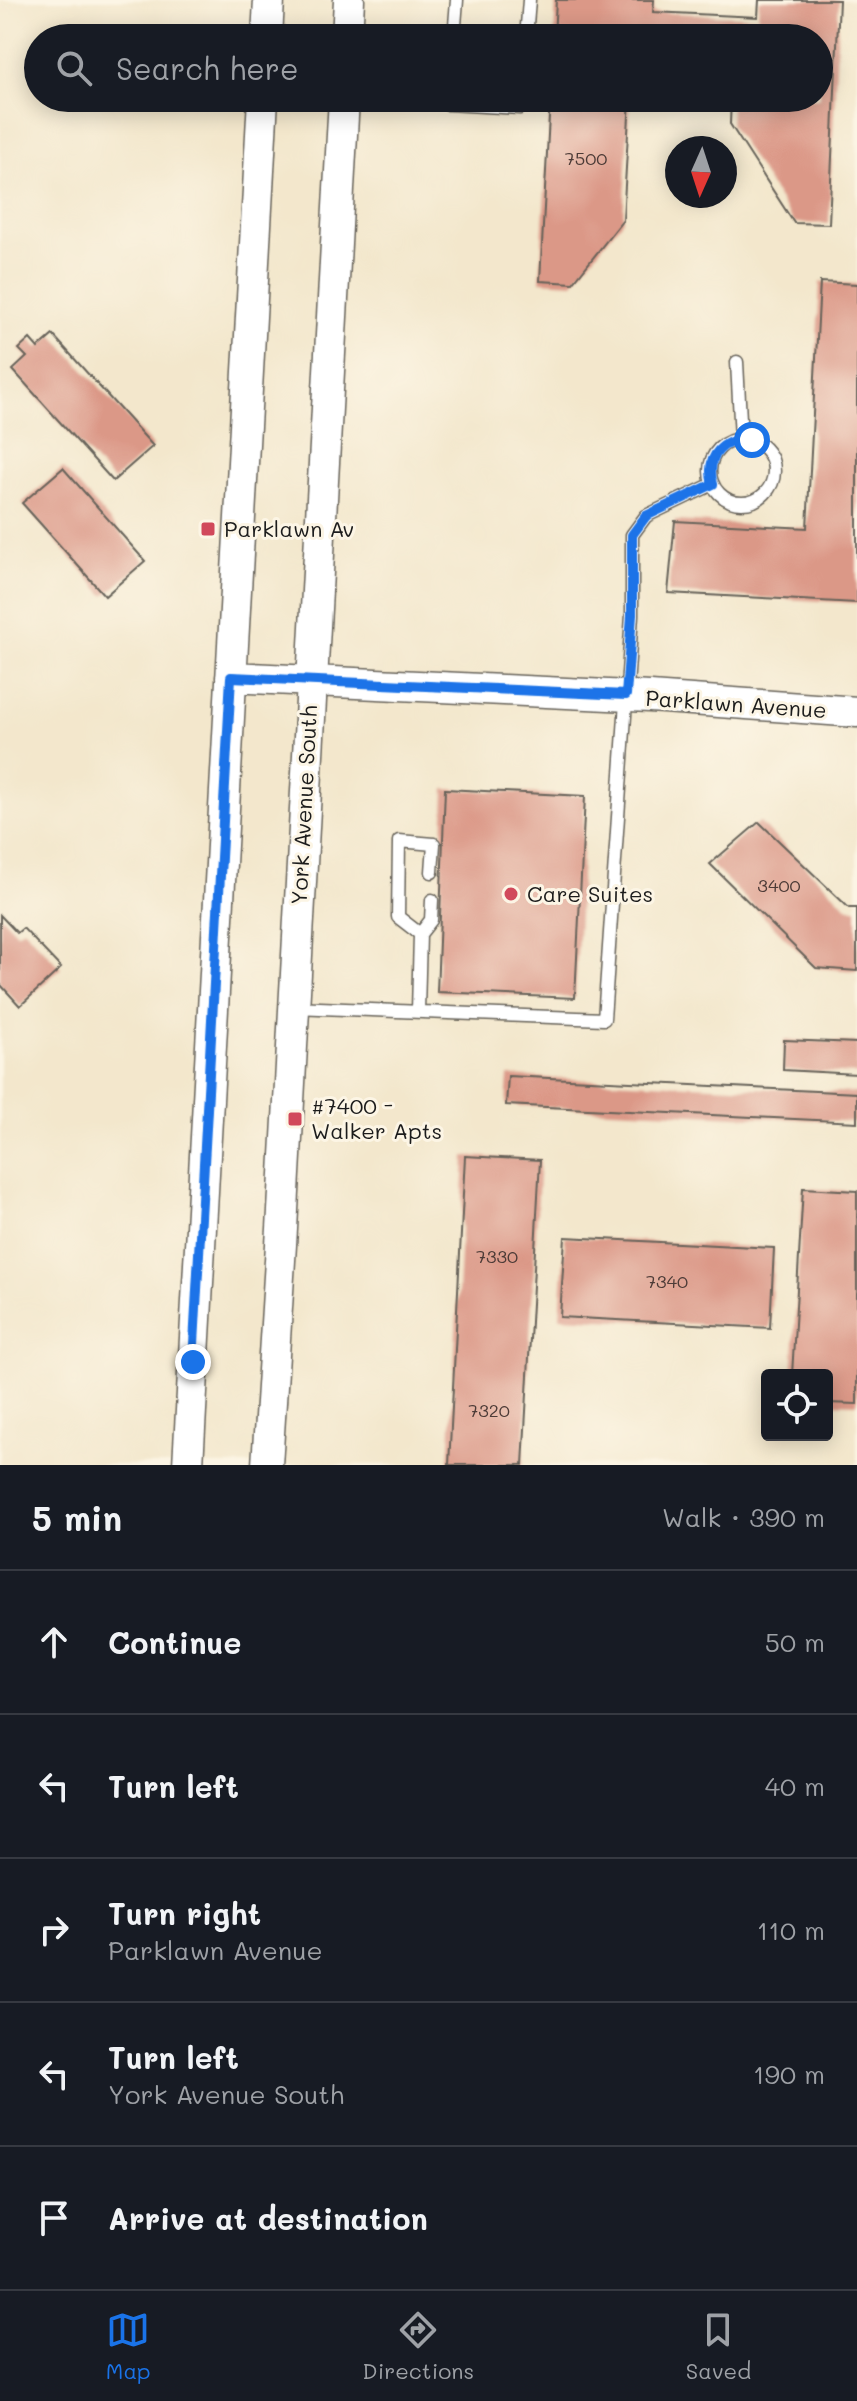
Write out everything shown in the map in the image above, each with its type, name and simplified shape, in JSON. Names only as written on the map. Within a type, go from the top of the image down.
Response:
[{"type":"street","points":[[268,24],[269,0]]},
{"type":"street","points":[[348,24],[349,0]]},
{"type":"street","points":[[188,1465],[262,112]]},
{"type":"street","name":"York Avenue South","points":[[267,1465],[343,112]]},
{"type":"street","name":"Parklawn Avenue","points":[[231,677],[626,695],[857,712]]},
{"type":"lane","points":[[455,24],[457,0]]},
{"type":"lane","points":[[527,24],[529,0]]},
{"type":"lane","points":[[737,362],[741,439]]},
{"type":"lane","points":[[741,439],[752,440],[768,453],[773,462],[774,473],[766,492],[748,502],[727,500],[713,484],[710,474],[715,454],[731,441],[741,439]]},
{"type":"lane","points":[[294,1007],[604,1019],[632,615],[632,535],[646,516],[713,484]]},
{"type":"lane","points":[[420,934],[398,917],[399,841],[434,844],[432,872]]},
{"type":"lane","points":[[418,1011],[420,934],[431,920],[432,900]]},
{"type":"building","points":[[556,0],[654,0],[653,12],[758,17],[759,0],[839,0],[829,224],[794,223],[730,124],[730,112],[833,112],[833,24],[555,24]]},
{"type":"building","points":[[549,112],[629,112],[623,220],[573,283],[540,281]]},
{"type":"building","points":[[820,282],[857,284],[857,603],[668,593],[675,521],[807,528]]},
{"type":"building","points":[[53,335],[153,446],[113,481],[13,370],[27,357],[19,349],[30,339],[38,348]]},
{"type":"building","points":[[63,468],[145,561],[105,596],[22,503]]},
{"type":"building","name":"Care Suites","points":[[445,789],[585,796],[575,998],[437,992]]},
{"type":"building","points":[[759,822],[849,908],[857,908],[857,971],[816,968],[710,864]]},
{"type":"building","points":[[0,915],[17,933],[23,928],[61,968],[20,1006],[0,984]]},
{"type":"building","points":[[784,1040],[857,1043],[857,1074],[783,1070]]},
{"type":"building","points":[[508,1076],[857,1093],[857,1122],[506,1105]]},
{"type":"building","points":[[465,1156],[540,1160],[523,1465],[449,1465]]},
{"type":"building","points":[[803,1188],[857,1191],[857,1404],[833,1403],[833,1369],[792,1369]]},
{"type":"building","points":[[565,1237],[774,1248],[770,1328],[560,1317]]},
{"type":"place","name":"Parklawn Av","points":[[208,529]]},
{"type":"place","name":"Care Suites","points":[[511,894]]},
{"type":"place","name":"#7400 - Walker Apts","points":[[295,1119]]},
{"type":"route","points":[[193,1362],[231,677],[626,695],[632,615],[632,535],[646,516],[713,484],[711,464],[722,446],[741,439],[752,440]]}]
